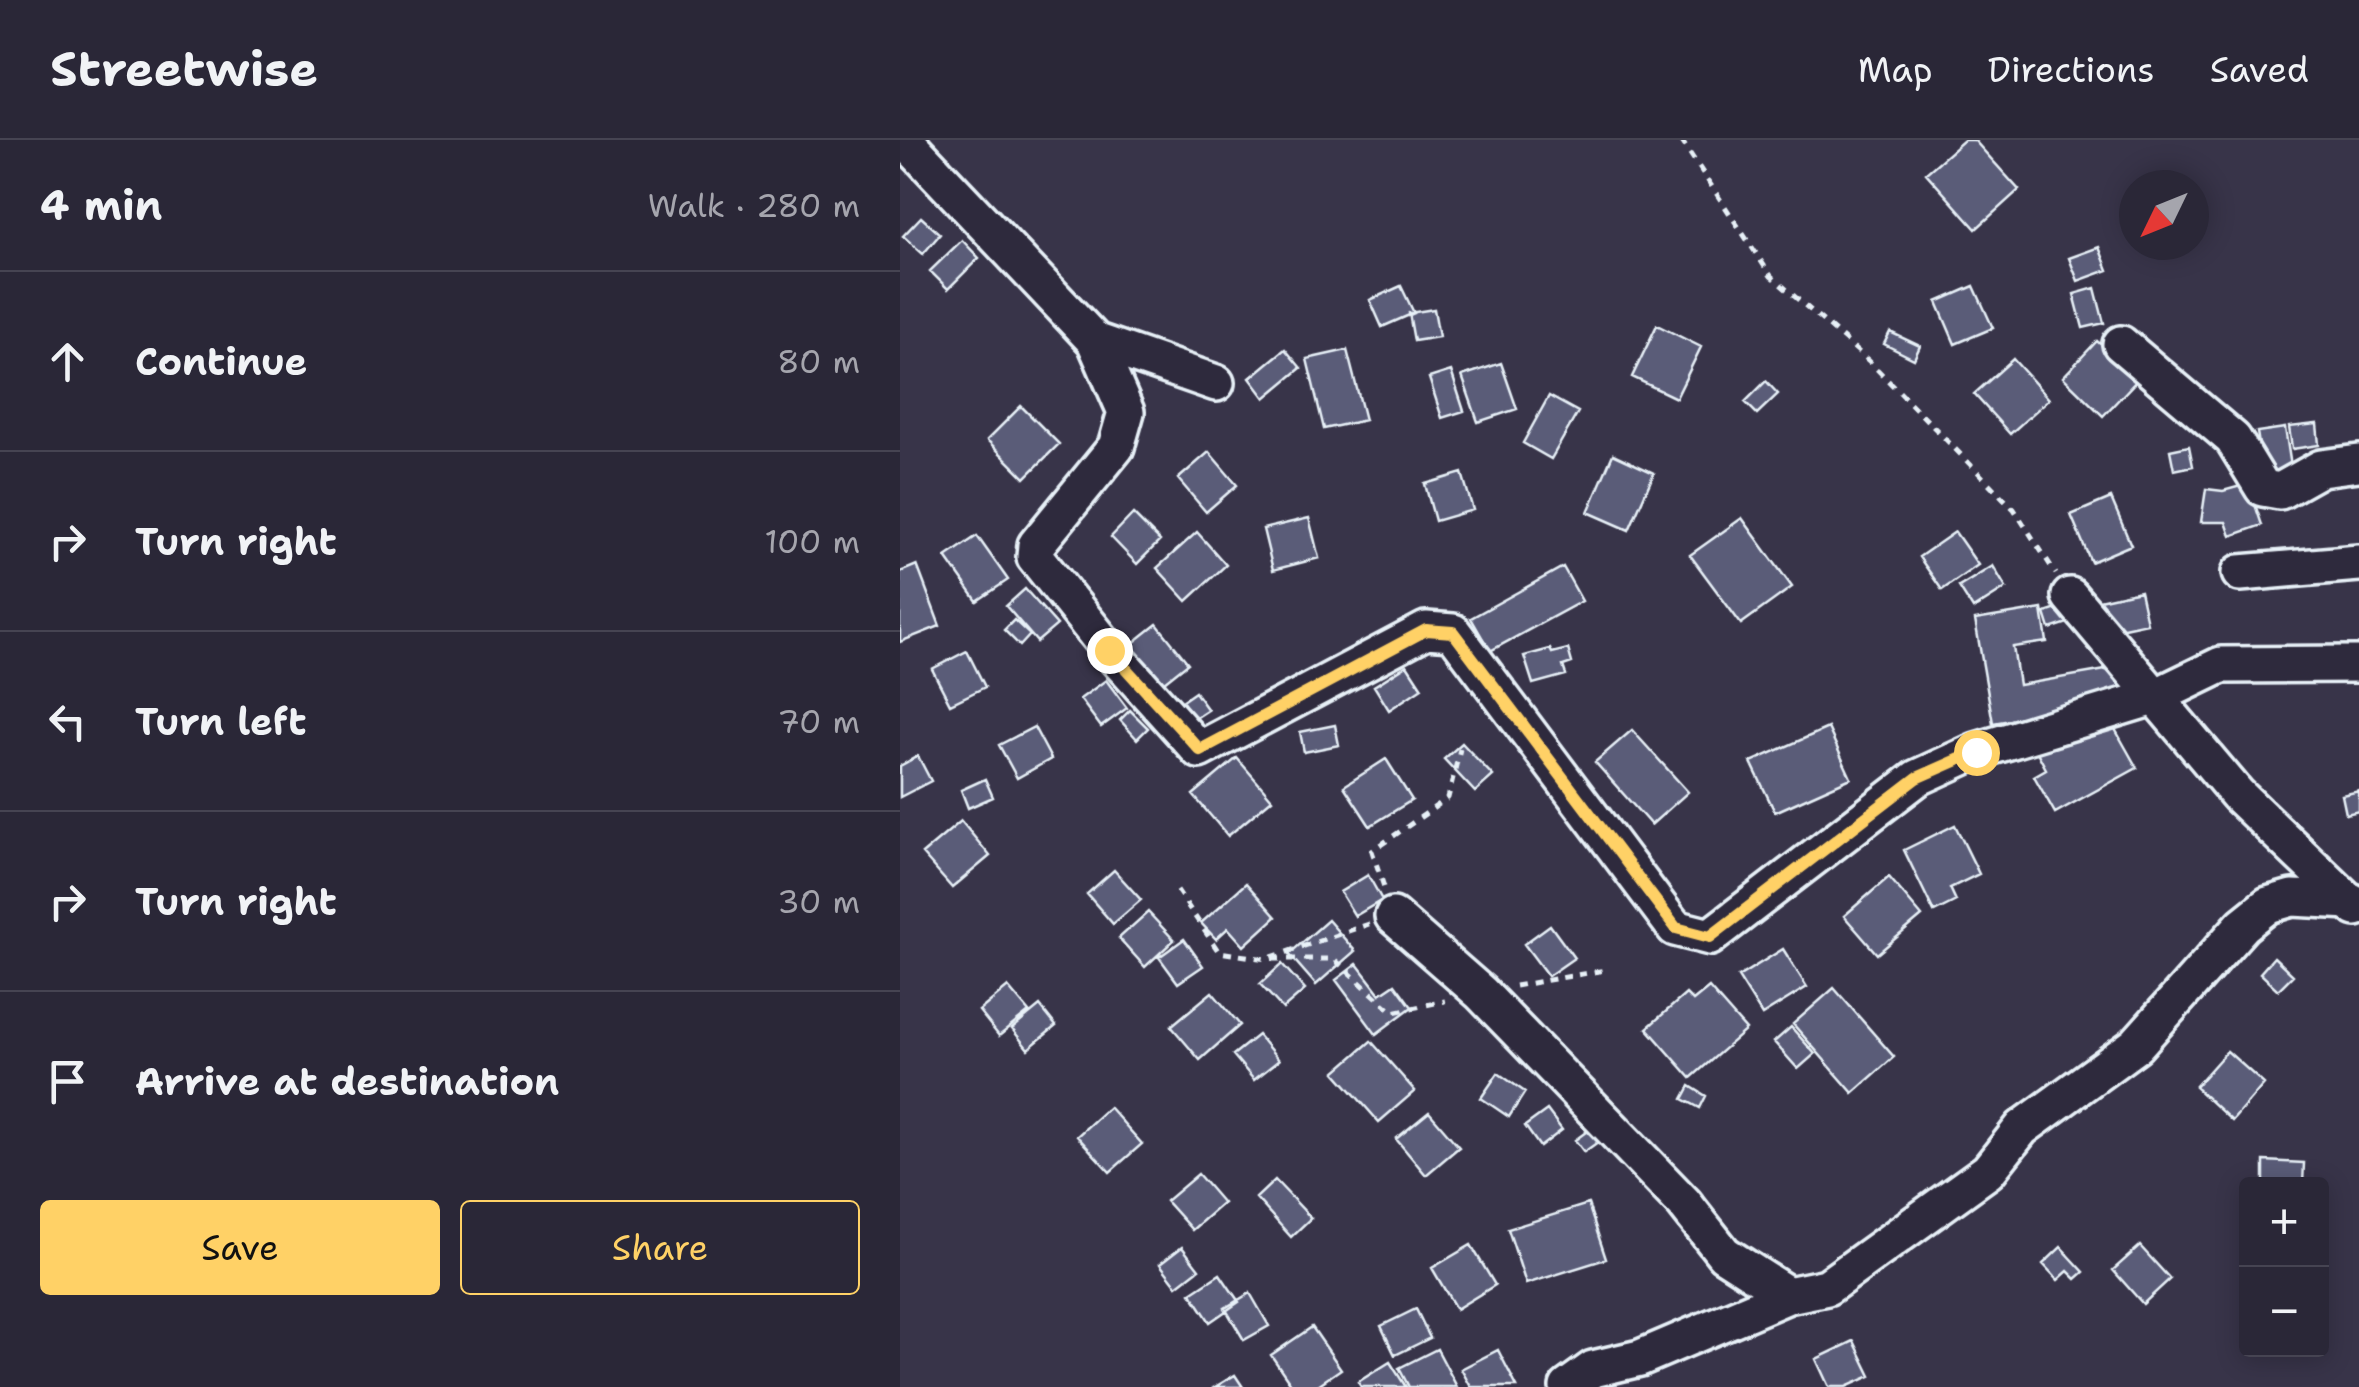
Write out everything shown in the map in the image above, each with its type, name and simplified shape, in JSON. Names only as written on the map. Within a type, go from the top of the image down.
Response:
[{"type":"street","points":[[905,140],[1095,341],[1126,412],[1116,447],[1036,544],[1034,556],[1109,650],[1200,750],[1426,630],[1453,632],[1676,928],[1710,937],[1917,778],[1976,752],[2156,696],[2221,665],[2359,664]]},
{"type":"street","points":[[1095,341],[1216,383]]},
{"type":"street","points":[[2121,344],[2234,439],[2263,488],[2280,491],[2321,468],[2359,464]]},
{"type":"street","points":[[2240,573],[2359,563]]},
{"type":"street","points":[[2070,596],[2238,795],[2355,907]]},
{"type":"street","points":[[1568,1387],[1593,1369],[1640,1358],[1788,1296],[1827,1286],[1988,1171],[2022,1128],[2136,1044],[2243,926],[2268,906],[2292,898],[2355,907]]},
{"type":"street","points":[[1393,916],[1494,1006],[1684,1203],[1724,1254],[1788,1296]]},
{"type":"path","points":[[1682,140],[1771,276],[1869,361],[2014,509],[2070,596]]},
{"type":"path","points":[[1177,890],[1220,952],[1266,959],[1393,916],[1372,851],[1448,798],[1460,749]]},
{"type":"building","points":[[1964,140],[1974,140],[2019,190],[1976,229],[1926,173]]},
{"type":"building","points":[[921,217],[940,234],[923,254],[903,236]]},
{"type":"building","points":[[962,240],[979,258],[948,289],[930,271]]},
{"type":"building","points":[[2099,247],[2108,270],[2078,281],[2069,258]]},
{"type":"building","points":[[1401,286],[1414,313],[1382,327],[1370,300]]},
{"type":"building","points":[[1974,286],[1993,328],[1955,344],[1937,302]]},
{"type":"building","points":[[2095,288],[2104,323],[2083,328],[2074,294]]},
{"type":"building","points":[[1434,309],[1439,337],[1414,341],[1409,313]]},
{"type":"building","points":[[1657,325],[1701,347],[1676,398],[1632,377]]},
{"type":"building","points":[[1890,332],[1920,346],[1914,359],[1884,344]]},
{"type":"building","points":[[2097,341],[2138,379],[2103,416],[2063,377]]},
{"type":"building","points":[[1285,349],[1301,368],[1265,398],[1250,378]]},
{"type":"building","points":[[1347,350],[1365,420],[1324,429],[1307,359]]},
{"type":"building","points":[[2013,359],[2049,399],[2010,434],[1974,394]]},
{"type":"building","points":[[1501,363],[1517,409],[1478,422],[1462,376]]},
{"type":"building","points":[[1451,371],[1464,411],[1442,418],[1429,378]]},
{"type":"building","points":[[1766,381],[1778,394],[1757,414],[1745,402]]},
{"type":"building","points":[[1549,396],[1578,412],[1551,459],[1523,443]]},
{"type":"building","points":[[1021,406],[1059,444],[1025,478],[987,440]]},
{"type":"building","points":[[2317,424],[2319,445],[2292,449],[2289,427]]},
{"type":"building","points":[[2285,428],[2292,473],[2264,477],[2257,432]]},
{"type":"building","points":[[2189,446],[2193,466],[2174,470],[2170,450]]},
{"type":"building","points":[[1209,452],[1237,485],[1206,512],[1178,479]]},
{"type":"building","points":[[1613,454],[1654,473],[1629,530],[1588,512]]},
{"type":"building","points":[[1462,473],[1473,510],[1435,521],[1425,484]]},
{"type":"building","points":[[2248,484],[2262,525],[2231,536],[2226,522],[2201,522],[2206,489],[2223,491]]},
{"type":"building","points":[[2111,498],[2131,545],[2091,562],[2071,515]]},
{"type":"building","points":[[1133,514],[1160,541],[1137,564],[1111,537]]},
{"type":"building","points":[[1309,518],[1319,558],[1273,570],[1263,529]]},
{"type":"building","points":[[1742,518],[1792,587],[1741,624],[1690,555]]},
{"type":"building","points":[[1197,532],[1226,565],[1187,601],[1157,568]]},
{"type":"building","points":[[1955,532],[1978,565],[1942,590],[1919,557]]},
{"type":"building","points":[[977,536],[1008,580],[977,601],[946,557]]},
{"type":"building","points":[[917,565],[940,626],[900,642],[900,572]]},
{"type":"building","points":[[1993,566],[2006,588],[1973,609],[1959,587]]},
{"type":"building","points":[[1563,567],[1582,601],[1490,651],[1471,618]]},
{"type":"building","points":[[1025,589],[1057,625],[1037,642],[1006,606]]},
{"type":"building","points":[[2140,591],[2147,623],[2091,635],[2085,603]]},
{"type":"building","points":[[2063,607],[2068,623],[2050,629],[2045,613]]},
{"type":"building","points":[[2042,609],[2047,642],[2013,647],[2019,685],[2117,668],[2123,701],[1993,723],[1975,620]]},
{"type":"building","points":[[1014,620],[1030,635],[1020,646],[1004,630]]},
{"type":"building","points":[[1157,624],[1188,663],[1154,690],[1123,651]]},
{"type":"building","points":[[1550,649],[1552,653],[1568,649],[1572,663],[1563,666],[1566,675],[1533,684],[1524,656]]},
{"type":"building","points":[[967,651],[985,687],[950,704],[932,669]]},
{"type":"building","points":[[1407,665],[1422,688],[1389,710],[1374,686]]},
{"type":"building","points":[[1106,680],[1127,708],[1101,727],[1080,699]]},
{"type":"building","points":[[1195,692],[1208,710],[1194,719],[1182,701]]},
{"type":"building","points":[[1130,710],[1148,728],[1137,739],[1120,720]]},
{"type":"building","points":[[2106,713],[2137,768],[2055,813],[2034,776],[2046,769],[2037,752]]},
{"type":"building","points":[[1335,725],[1339,745],[1304,752],[1300,732]]},
{"type":"building","points":[[1034,727],[1051,759],[1017,778],[999,745]]},
{"type":"building","points":[[1828,728],[1851,778],[1775,812],[1751,762]]},
{"type":"building","points":[[1632,730],[1688,792],[1651,825],[1595,762]]},
{"type":"building","points":[[1462,743],[1493,776],[1475,792],[1444,759]]},
{"type":"building","points":[[918,756],[931,781],[900,797],[900,766]]},
{"type":"building","points":[[1237,758],[1272,799],[1228,836],[1193,795]]},
{"type":"building","points":[[1386,759],[1412,800],[1370,826],[1344,786]]},
{"type":"building","points":[[985,779],[993,797],[968,808],[961,790]]},
{"type":"building","points":[[2359,791],[2359,811],[2346,814],[2342,795]]},
{"type":"building","points":[[961,821],[990,856],[952,888],[922,854]]},
{"type":"building","points":[[1955,825],[1979,874],[1950,888],[1956,901],[1934,912],[1904,850]]},
{"type":"building","points":[[1114,870],[1141,900],[1113,924],[1087,894]]},
{"type":"building","points":[[1368,875],[1382,900],[1355,916],[1340,892]]},
{"type":"building","points":[[1889,877],[1922,916],[1877,954],[1844,916]]},
{"type":"building","points":[[1246,883],[1276,917],[1244,946],[1228,928],[1216,939],[1201,923]]},
{"type":"building","points":[[1148,912],[1174,940],[1145,967],[1119,938]]},
{"type":"building","points":[[1328,920],[1355,951],[1316,985],[1289,954]]},
{"type":"building","points":[[1550,925],[1574,958],[1548,976],[1524,944]]},
{"type":"building","points":[[1184,939],[1203,966],[1178,983],[1159,957]]},
{"type":"building","points":[[1783,949],[1807,987],[1762,1015],[1738,977]]},
{"type":"building","points":[[2274,957],[2293,975],[2278,990],[2260,973]]},
{"type":"building","points":[[1282,964],[1305,990],[1283,1009],[1260,984]]},
{"type":"building","points":[[1357,964],[1380,994],[1395,984],[1412,1007],[1376,1034],[1336,980]]},
{"type":"building","points":[[1008,987],[1029,1012],[999,1036],[979,1011]]},
{"type":"building","points":[[1709,988],[1746,1030],[1691,1078],[1647,1028],[1686,994],[1693,1001]]},
{"type":"building","points":[[1834,988],[1894,1057],[1853,1093],[1793,1024]]},
{"type":"building","points":[[1212,992],[1240,1025],[1200,1060],[1171,1026]]},
{"type":"building","points":[[1040,1006],[1056,1026],[1028,1049],[1012,1029]]},
{"type":"building","points":[[1791,1027],[1815,1054],[1798,1069],[1774,1042]]},
{"type":"building","points":[[1258,1035],[1279,1060],[1254,1080],[1233,1055]]},
{"type":"building","points":[[1371,1041],[1415,1091],[1379,1122],[1335,1072]]},
{"type":"building","points":[[2227,1051],[2264,1084],[2232,1121],[2195,1087]]},
{"type":"building","points":[[1498,1073],[1525,1092],[1509,1117],[1481,1098]]},
{"type":"building","points":[[1690,1086],[1706,1096],[1700,1108],[1683,1099]]},
{"type":"building","points":[[1109,1107],[1142,1144],[1110,1172],[1077,1136]]},
{"type":"building","points":[[1547,1110],[1562,1130],[1540,1147],[1525,1126]]},
{"type":"building","points":[[1429,1112],[1459,1147],[1426,1175],[1396,1139]]},
{"type":"building","points":[[1590,1129],[1598,1142],[1584,1152],[1575,1140]]},
{"type":"building","points":[[2264,1161],[2304,1163],[2303,1177],[2264,1177]]},
{"type":"building","points":[[1198,1174],[1223,1203],[1192,1230],[1166,1201]]},
{"type":"building","points":[[1275,1180],[1311,1218],[1291,1237],[1256,1198]]},
{"type":"building","points":[[1588,1204],[1606,1259],[1526,1284],[1508,1229]]},
{"type":"building","points":[[1471,1245],[1495,1285],[1456,1309],[1432,1268]]},
{"type":"building","points":[[2140,1246],[2170,1279],[2143,1304],[2113,1270]]},
{"type":"building","points":[[1182,1247],[1199,1269],[1177,1286],[1160,1264]]},
{"type":"building","points":[[2061,1247],[2084,1272],[2076,1279],[2068,1271],[2058,1280],[2043,1264]]},
{"type":"building","points":[[1220,1274],[1239,1302],[1210,1322],[1191,1293]]},
{"type":"building","points":[[1250,1293],[1269,1326],[1244,1340],[1225,1308]]},
{"type":"building","points":[[1416,1309],[1430,1338],[1395,1355],[1381,1326]]},
{"type":"building","points":[[1312,1327],[1341,1369],[1315,1387],[1293,1387],[1271,1355]]},
{"type":"building","points":[[1854,1341],[1871,1376],[1846,1387],[1829,1387],[1816,1359]]},
{"type":"building","points":[[1437,1349],[1457,1387],[1409,1387],[1399,1368]]},
{"type":"building","points":[[1498,1350],[1517,1387],[1471,1387],[1461,1369]]},
{"type":"building","points":[[1390,1362],[1406,1387],[1361,1387],[1358,1382]]},
{"type":"building","points":[[1235,1375],[1243,1387],[1215,1387]]},
{"type":"route","points":[[1109,650],[1200,750],[1214,746],[1426,630],[1453,632],[1676,928],[1710,937],[1917,778],[1976,752]]}]
